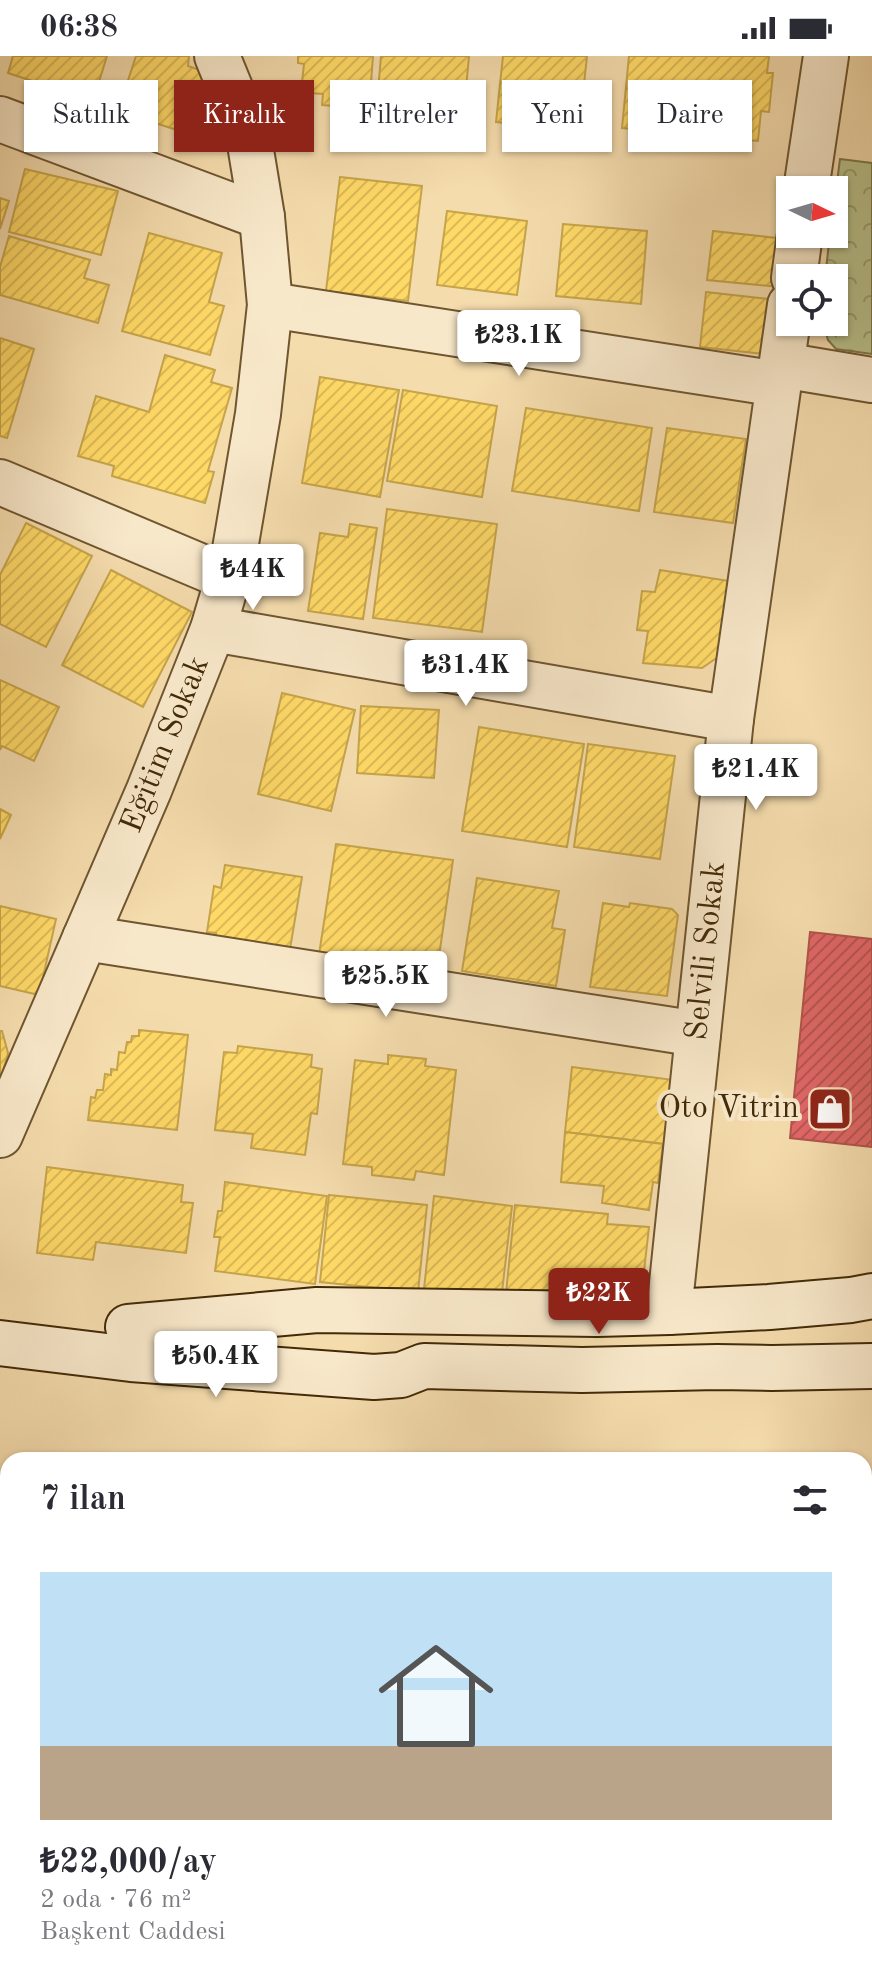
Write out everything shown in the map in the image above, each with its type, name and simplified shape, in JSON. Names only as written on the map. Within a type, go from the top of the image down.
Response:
[{"type":"street","name":"Eğitim Sokak","points":[[0,1135],[149,790],[213,629],[233,561],[258,414],[270,305],[262,217],[248,132],[217,56]]},
{"type":"street","points":[[808,176],[826,56]]},
{"type":"street","points":[[0,119],[262,217]]},
{"type":"street","points":[[270,305],[780,375],[872,380]]},
{"type":"street","name":"Selvili Sokak","points":[[669,1312],[731,719],[786,336]]},
{"type":"street","points":[[0,482],[228,578]]},
{"type":"street","points":[[213,629],[731,719]]},
{"type":"street","points":[[85,938],[698,1034]]},
{"type":"street","points":[[128,1327],[317,1310],[597,1314],[769,1307],[872,1296]]},
{"type":"street","points":[[0,1314],[377,1346],[424,1366]]},
{"type":"street","points":[[0,1343],[131,1359],[374,1377],[401,1375],[424,1366],[582,1370],[872,1366]]},
{"type":"green space","points":[[840,159],[872,163],[872,354],[836,349],[827,336],[848,336],[848,264],[827,264],[828,248],[848,248],[848,176],[838,176]]},
{"type":"building: Konut","points":[[13,56],[107,56],[100,80],[29,80],[8,73]]},
{"type":"building: Konut","points":[[136,56],[189,56],[188,66],[197,69],[206,80],[174,80],[174,129],[158,124],[158,80],[128,80]]},
{"type":"building: Konut","points":[[298,56],[373,56],[371,80],[330,80],[330,106],[322,105],[323,94],[314,93],[314,80],[302,80],[304,64],[298,63]]},
{"type":"building: Konut","points":[[381,56],[469,56],[467,80],[379,80]]},
{"type":"building: Konut","points":[[503,56],[587,56],[584,80],[502,80],[502,123],[496,122]]},
{"type":"building: Konut","points":[[629,56],[769,56],[767,73],[773,73],[769,112],[761,111],[758,141],[752,141],[752,80],[628,80],[628,129],[622,128]]},
{"type":"building: Konut","points":[[25,169],[118,191],[101,255],[9,232]]},
{"type":"building: Konut","points":[[340,177],[422,186],[408,301],[326,291]]},
{"type":"building: Konut","points":[[0,198],[9,201],[0,229]]},
{"type":"building: Konut","points":[[447,211],[527,221],[517,295],[437,285]]},
{"type":"building: Konut","points":[[563,224],[647,231],[641,304],[556,296]]},
{"type":"building: Konut","points":[[713,231],[776,238],[776,248],[794,248],[792,264],[776,264],[776,287],[707,280]]},
{"type":"building: Konut","points":[[149,233],[222,253],[209,302],[224,306],[210,355],[122,331]]},
{"type":"building: Konut","points":[[9,236],[90,260],[84,278],[109,285],[98,323],[0,295],[0,267]]},
{"type":"building: Konut","points":[[706,292],[776,300],[776,336],[784,336],[782,356],[700,347]]},
{"type":"building: Konut","points":[[0,338],[34,349],[7,438],[0,436]]},
{"type":"building: Konut","points":[[165,355],[215,370],[211,382],[232,388],[208,471],[214,472],[205,503],[112,476],[114,466],[78,456],[96,396],[149,412]]},
{"type":"building: Konut","points":[[320,377],[399,390],[380,497],[302,483]]},
{"type":"building: Konut","points":[[403,390],[497,406],[482,497],[387,481]]},
{"type":"building: Konut","points":[[526,408],[652,428],[639,511],[512,491]]},
{"type":"building: Konut","points":[[667,428],[746,439],[733,523],[654,512]]},
{"type":"building: Konut","points":[[387,509],[497,524],[482,632],[373,618]]},
{"type":"building: Konut","points":[[26,523],[92,556],[46,647],[0,624],[0,575]]},
{"type":"building: Konut","points":[[350,524],[377,528],[363,619],[308,611],[320,533],[348,537]]},
{"type":"building: Konut","points":[[111,570],[192,612],[143,707],[62,665]]},
{"type":"building: Konut","points":[[660,570],[729,581],[718,657],[702,668],[643,663],[648,631],[637,630],[642,591],[655,592]]},
{"type":"building: Konut","points":[[0,680],[59,707],[34,761],[2,746],[0,750]]},
{"type":"building: Konut","points":[[282,693],[355,710],[331,811],[258,794]]},
{"type":"building: Konut","points":[[361,706],[439,710],[434,778],[357,773]]},
{"type":"building: Konut","points":[[479,727],[584,744],[567,847],[462,831]]},
{"type":"building: Konut","points":[[588,744],[675,756],[660,859],[574,847]]},
{"type":"building: Konut","points":[[0,809],[11,815],[0,839]]},
{"type":"building: Konut","points":[[336,844],[453,860],[436,977],[318,961]]},
{"type":"building: Konut","points":[[225,865],[302,877],[289,955],[215,943],[216,933],[207,932],[214,886],[221,888]]},
{"type":"building: Konut","points":[[477,878],[559,891],[552,928],[565,930],[556,986],[462,971]]},
{"type":"building: Konut","points":[[603,903],[672,909],[678,915],[667,996],[590,987]]},
{"type":"building: Konut","points":[[0,906],[56,919],[39,995],[0,986]]},
{"type":"building: Konut","points":[[139,1030],[188,1035],[177,1130],[88,1120],[91,1097],[95,1098],[97,1090],[103,1090],[105,1074],[111,1075],[111,1069],[117,1070],[119,1052],[125,1053],[127,1042],[131,1042],[132,1036],[139,1036]]},
{"type":"building: Konut","points":[[0,1031],[8,1053],[0,1083]]},
{"type":"building: Konut","points":[[238,1046],[312,1055],[311,1067],[322,1069],[317,1114],[311,1113],[305,1155],[251,1148],[253,1134],[215,1130],[224,1052],[237,1053]]},
{"type":"building: Konut","points":[[388,1055],[426,1059],[425,1066],[456,1070],[444,1175],[416,1171],[414,1180],[372,1175],[372,1167],[343,1164],[355,1060],[388,1064]]},
{"type":"building: Konut","points":[[572,1067],[674,1080],[665,1144],[565,1132]]},
{"type":"building: Konut","points":[[565,1132],[663,1144],[658,1183],[653,1182],[649,1210],[602,1203],[604,1186],[561,1182]]},
{"type":"building: Konut","points":[[47,1167],[183,1185],[181,1202],[193,1203],[186,1253],[96,1242],[93,1260],[37,1253]]},
{"type":"building: Konut","points":[[225,1182],[327,1196],[315,1284],[215,1271],[220,1237],[214,1237],[218,1211],[222,1211]]},
{"type":"building: Konut","points":[[329,1195],[427,1205],[418,1292],[320,1282]]},
{"type":"building: Konut","points":[[434,1196],[512,1206],[502,1292],[474,1289],[473,1295],[424,1289]]},
{"type":"building: Konut","points":[[515,1205],[608,1214],[607,1224],[649,1227],[643,1280],[625,1279],[623,1305],[506,1293]]},
{"type":"building: Ticaret","points":[[810,932],[872,939],[872,1147],[790,1138]]},
{"type":"place","name":"Oto Vitrin","points":[[830,1109]]}]
